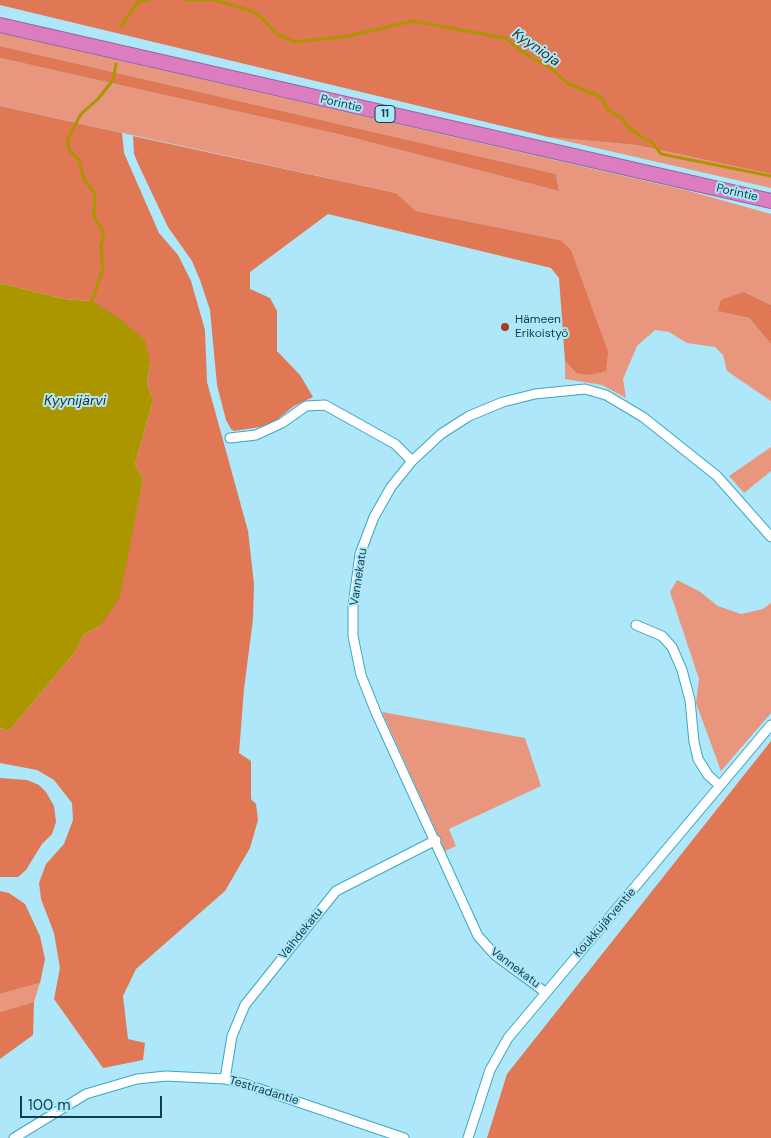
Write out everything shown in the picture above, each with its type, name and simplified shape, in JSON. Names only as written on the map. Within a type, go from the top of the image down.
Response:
[{"type":"highway","name":"Porintie","points":[[0,25],[771,201]]},
{"type":"street","name":"Vannekatu","points":[[545,992],[495,955],[478,936],[436,840],[377,715],[362,675],[353,636],[353,606],[360,554],[374,517],[391,487],[412,462],[441,434],[469,416],[503,402],[535,394],[585,390],[606,395],[658,429],[717,476],[771,537]]},
{"type":"street","points":[[230,438],[256,435],[282,423],[306,406],[325,405],[395,444],[412,462]]},
{"type":"street","points":[[636,625],[662,636],[672,648],[682,670],[690,700],[694,742],[698,759],[708,774],[720,786]]},
{"type":"street","name":"Koukkujärventie","points":[[468,1138],[481,1094],[497,1054],[545,992],[626,900],[771,725]]},
{"type":"street","name":"Vaihdekatu","points":[[225,1079],[232,1036],[245,1005],[336,890],[436,840]]},
{"type":"street","name":"Testiradantie","points":[[14,1138],[86,1094],[137,1079],[166,1076],[225,1079],[246,1084],[404,1138]]},
{"type":"shaded area","points":[[0,0],[771,0],[771,174],[636,145],[548,137],[0,5]]},
{"type":"shaded area","points":[[0,33],[689,191],[771,214],[771,305],[744,292],[719,311],[749,318],[771,344],[771,401],[727,371],[723,355],[715,347],[687,343],[669,332],[655,330],[637,346],[623,379],[626,398],[602,385],[565,379],[565,361],[576,373],[560,240],[416,211],[396,193],[0,106],[0,58],[342,135],[559,191],[556,174],[0,46]]},
{"type":"shaded area","points":[[0,46],[556,174],[559,191],[342,135],[0,58]]},
{"type":"shaded area","points":[[0,106],[122,133],[124,153],[159,233],[178,255],[191,281],[205,330],[207,382],[248,531],[254,584],[253,619],[244,689],[239,753],[251,761],[251,799],[256,804],[258,820],[250,848],[225,891],[136,969],[123,996],[128,1039],[145,1043],[143,1060],[103,1068],[54,999],[60,968],[54,933],[41,899],[39,883],[46,864],[64,844],[73,820],[72,803],[54,780],[37,770],[0,763],[0,728],[9,731],[76,651],[83,635],[101,625],[135,518],[143,479],[135,464],[153,400],[147,384],[150,363],[92,301],[64,299],[0,283]]},
{"type":"shaded area","points":[[133,136],[396,193],[416,211],[560,240],[571,250],[608,352],[606,371],[590,375],[576,373],[565,361],[559,278],[551,268],[328,214],[250,272],[250,289],[270,298],[277,311],[277,351],[300,375],[313,397],[294,406],[274,422],[260,427],[234,431],[226,420],[217,385],[210,310],[200,280],[192,261],[168,227],[140,168],[134,154]]},
{"type":"shaded area","points":[[548,137],[636,145],[771,174],[771,188]]},
{"type":"shaded area","points":[[744,292],[771,305],[771,344],[749,318],[718,311],[721,300]]},
{"type":"shaded area","points":[[771,447],[771,471],[744,493],[729,476]]},
{"type":"shaded area","points":[[677,580],[699,591],[718,606],[741,614],[763,609],[771,603],[771,713],[721,771],[696,703],[699,679],[670,592]]},
{"type":"shaded area","points":[[382,712],[525,738],[541,786],[449,829],[456,846],[445,851]]},
{"type":"shaded area","points":[[771,741],[771,1138],[487,1138],[507,1074]]},
{"type":"shaded area","points":[[0,778],[27,780],[39,785],[46,792],[54,806],[56,822],[52,834],[42,844],[26,870],[18,877],[0,877]]},
{"type":"shaded area","points":[[0,891],[9,893],[25,904],[40,936],[45,959],[40,983],[0,994]]},
{"type":"shaded area","points":[[40,983],[34,1002],[0,1012],[0,994]]},
{"type":"shaded area","points":[[34,1002],[33,1035],[0,1059],[0,1012]]},
{"type":"water","name":"Kyynijärvi","points":[[0,283],[64,299],[92,301],[120,319],[145,340],[150,363],[147,384],[153,400],[135,464],[143,479],[120,597],[101,625],[83,635],[76,651],[9,731],[0,728]]},
{"type":"waterway","name":"Kyynioja","points":[[121,26],[139,1],[149,0]]},
{"type":"waterway","name":"Kyynioja","points":[[184,0],[211,0]]},
{"type":"waterway","name":"Kyynioja","points":[[214,0],[252,11],[263,19],[277,34],[296,42],[349,36],[412,21],[505,38],[530,57],[552,69],[567,83],[601,97],[608,110],[622,118],[628,127],[643,138],[652,142],[661,154],[771,176]]},
{"type":"waterway","name":"Kyynioja","points":[[92,301],[103,269],[101,247],[104,233],[94,217],[95,193],[84,180],[79,160],[69,150],[68,138],[81,114],[98,99],[113,80],[116,64]]},
{"type":"place","name":"Hämeen Erikoistyö","points":[[505,327]]}]
